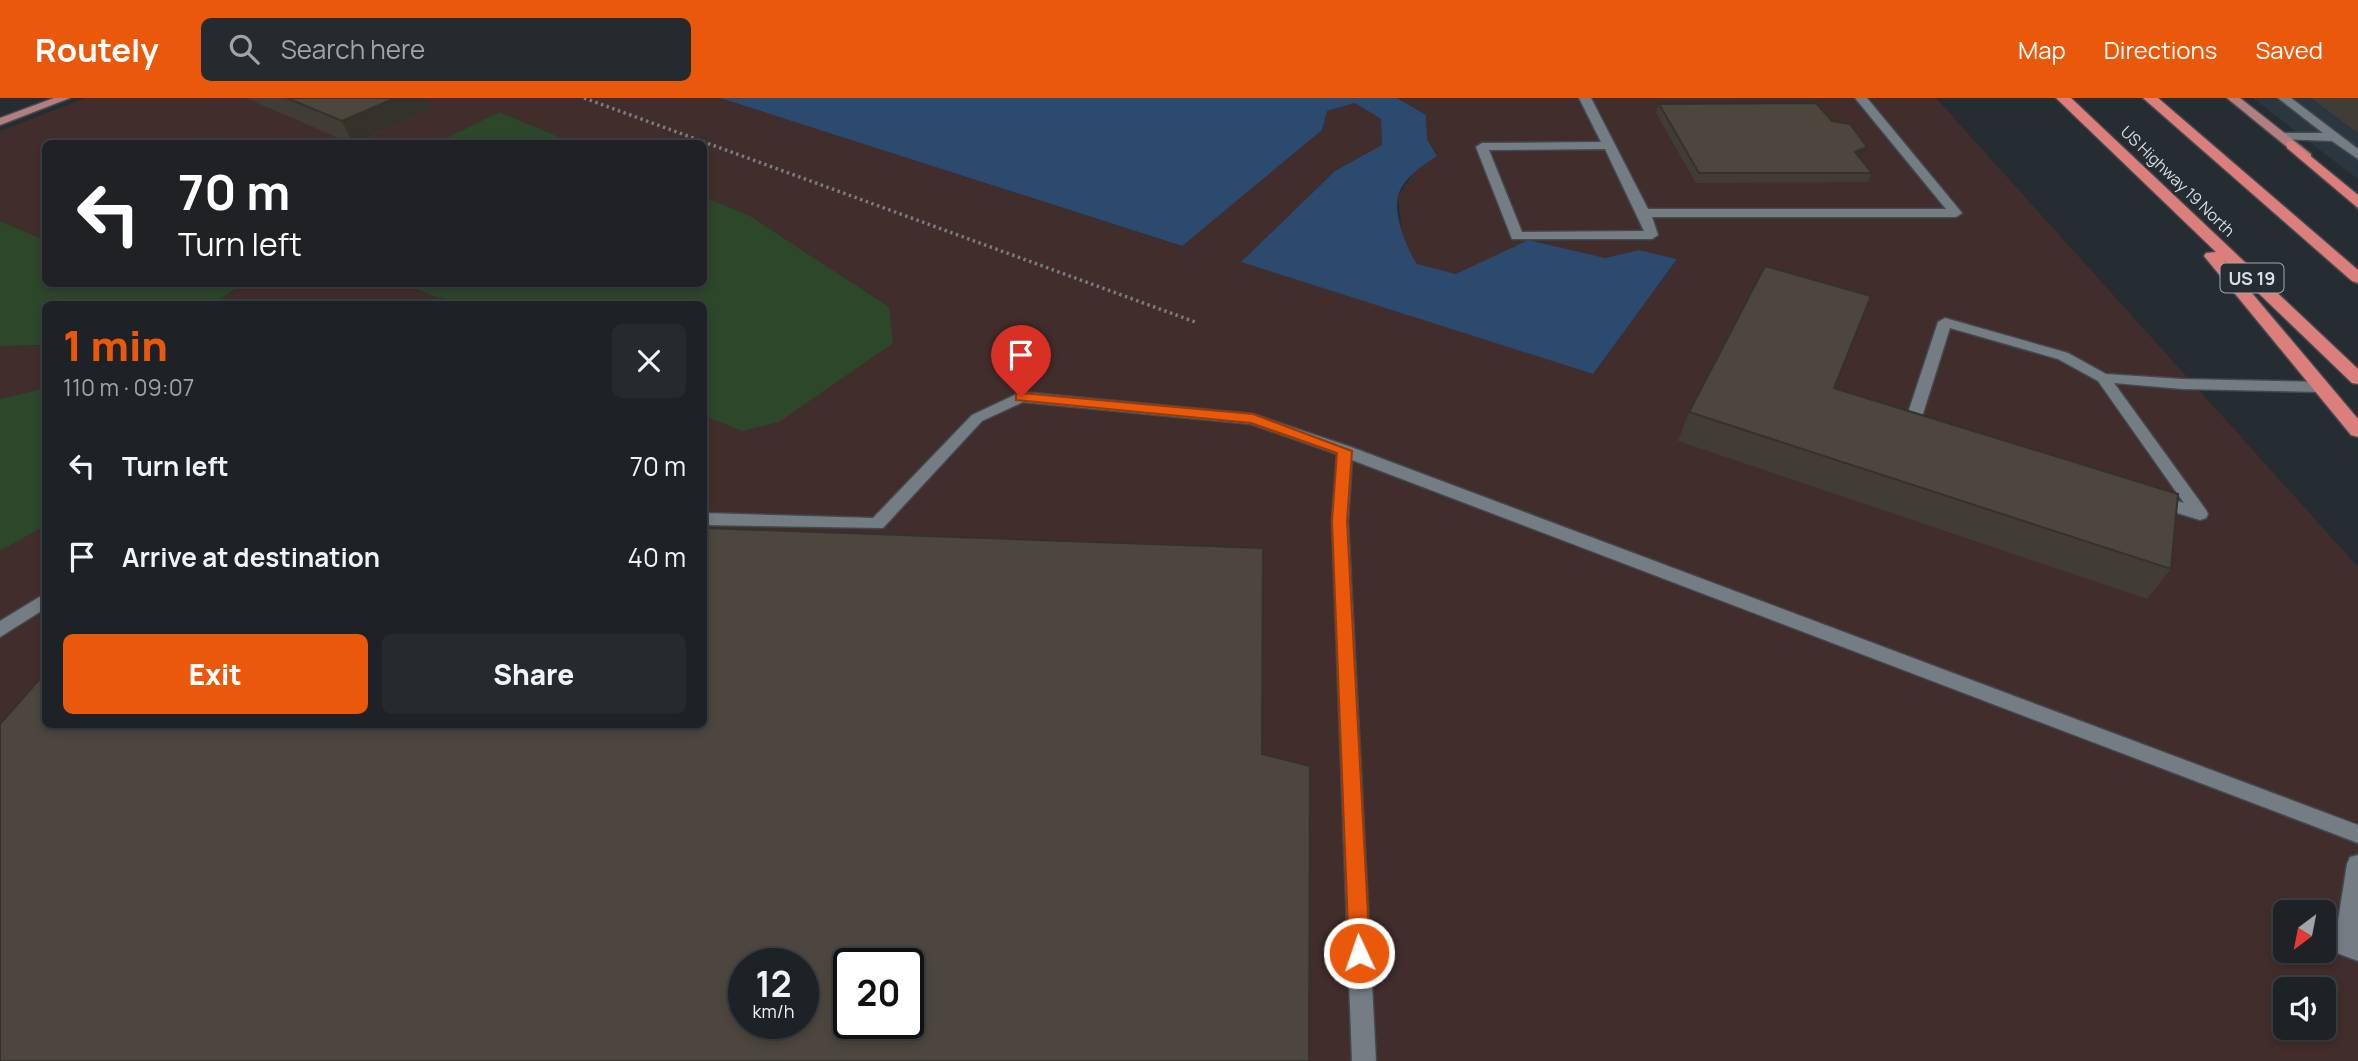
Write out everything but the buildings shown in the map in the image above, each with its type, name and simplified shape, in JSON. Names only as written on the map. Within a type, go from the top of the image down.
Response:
[{"type":"highway","name":"US Highway 19 North","points":[[2063,98],[2358,379]]},
{"type":"highway","points":[[2150,98],[2358,278]]},
{"type":"highway","points":[[2287,141],[2358,203]]},
{"type":"highway","points":[[2146,177],[2358,431]]},
{"type":"main road","points":[[0,122],[64,98]]},
{"type":"main road","points":[[2233,98],[2358,196]]},
{"type":"lane","points":[[1585,98],[1644,213],[1652,235],[1517,236],[1482,146],[1609,145]]},
{"type":"lane","points":[[1644,213],[1956,213],[1861,98]]},
{"type":"lane","points":[[2284,98],[2358,155]]},
{"type":"lane","points":[[2287,141],[2335,137]]},
{"type":"lane","points":[[1938,433],[1912,425],[1945,322],[2063,356],[2103,379],[2200,514],[2148,498]]},
{"type":"lane","points":[[2103,379],[2321,387]]},
{"type":"lane","points":[[707,519],[877,524],[977,418],[1021,397],[1253,419],[1345,451],[2358,834]]},
{"type":"lane","points":[[1345,451],[1340,521],[1364,1061]]},
{"type":"lane","points":[[0,630],[42,602]]},
{"type":"lane","points":[[2358,864],[2345,946],[2358,951]]},
{"type":"path","points":[[583,98],[700,140]]},
{"type":"path","points":[[707,143],[1198,323]]},
{"type":"shaded area","points":[[86,98],[720,98],[1181,246],[1327,111],[1355,103],[1381,119],[1382,145],[1335,171],[1242,262],[1593,374],[1677,259],[1639,250],[1605,258],[1528,240],[1456,275],[1417,264],[1403,243],[1398,196],[1414,172],[1437,155],[1427,139],[1426,115],[1397,98],[1936,98],[2358,567],[2358,1061],[0,1061],[0,551],[42,528],[42,728],[707,728],[707,417],[742,431],[889,307],[750,216],[707,198],[707,140],[567,140],[499,112],[442,140],[42,140],[42,239],[0,221],[0,131]]},
{"type":"shaded area","points":[[2253,98],[2358,98],[2358,179],[2312,144]]},
{"type":"shaded area","points":[[412,287],[432,296],[456,301],[217,301],[237,288]]},
{"type":"shaded area","points":[[42,345],[42,389],[0,399],[0,346]]},
{"type":"green space","points":[[499,112],[567,140],[442,140]]},
{"type":"green space","points":[[707,198],[750,216],[889,307],[893,343],[779,422],[742,431],[707,417],[707,301],[456,301],[432,296],[412,287],[707,287]]},
{"type":"green space","points":[[0,221],[42,239],[42,287],[240,287],[217,301],[42,301],[42,345],[0,346]]},
{"type":"green space","points":[[42,389],[42,528],[0,551],[0,399]]},
{"type":"water","points":[[720,98],[1397,98],[1426,115],[1427,139],[1437,156],[1409,178],[1398,196],[1399,222],[1417,264],[1456,274],[1528,240],[1605,258],[1639,250],[1677,259],[1593,374],[1241,262],[1335,171],[1382,145],[1381,119],[1355,103],[1327,111],[1322,130],[1182,246]]},
{"type":"route","points":[[1021,397],[1253,419],[1345,451],[1340,521],[1359,953]]}]
